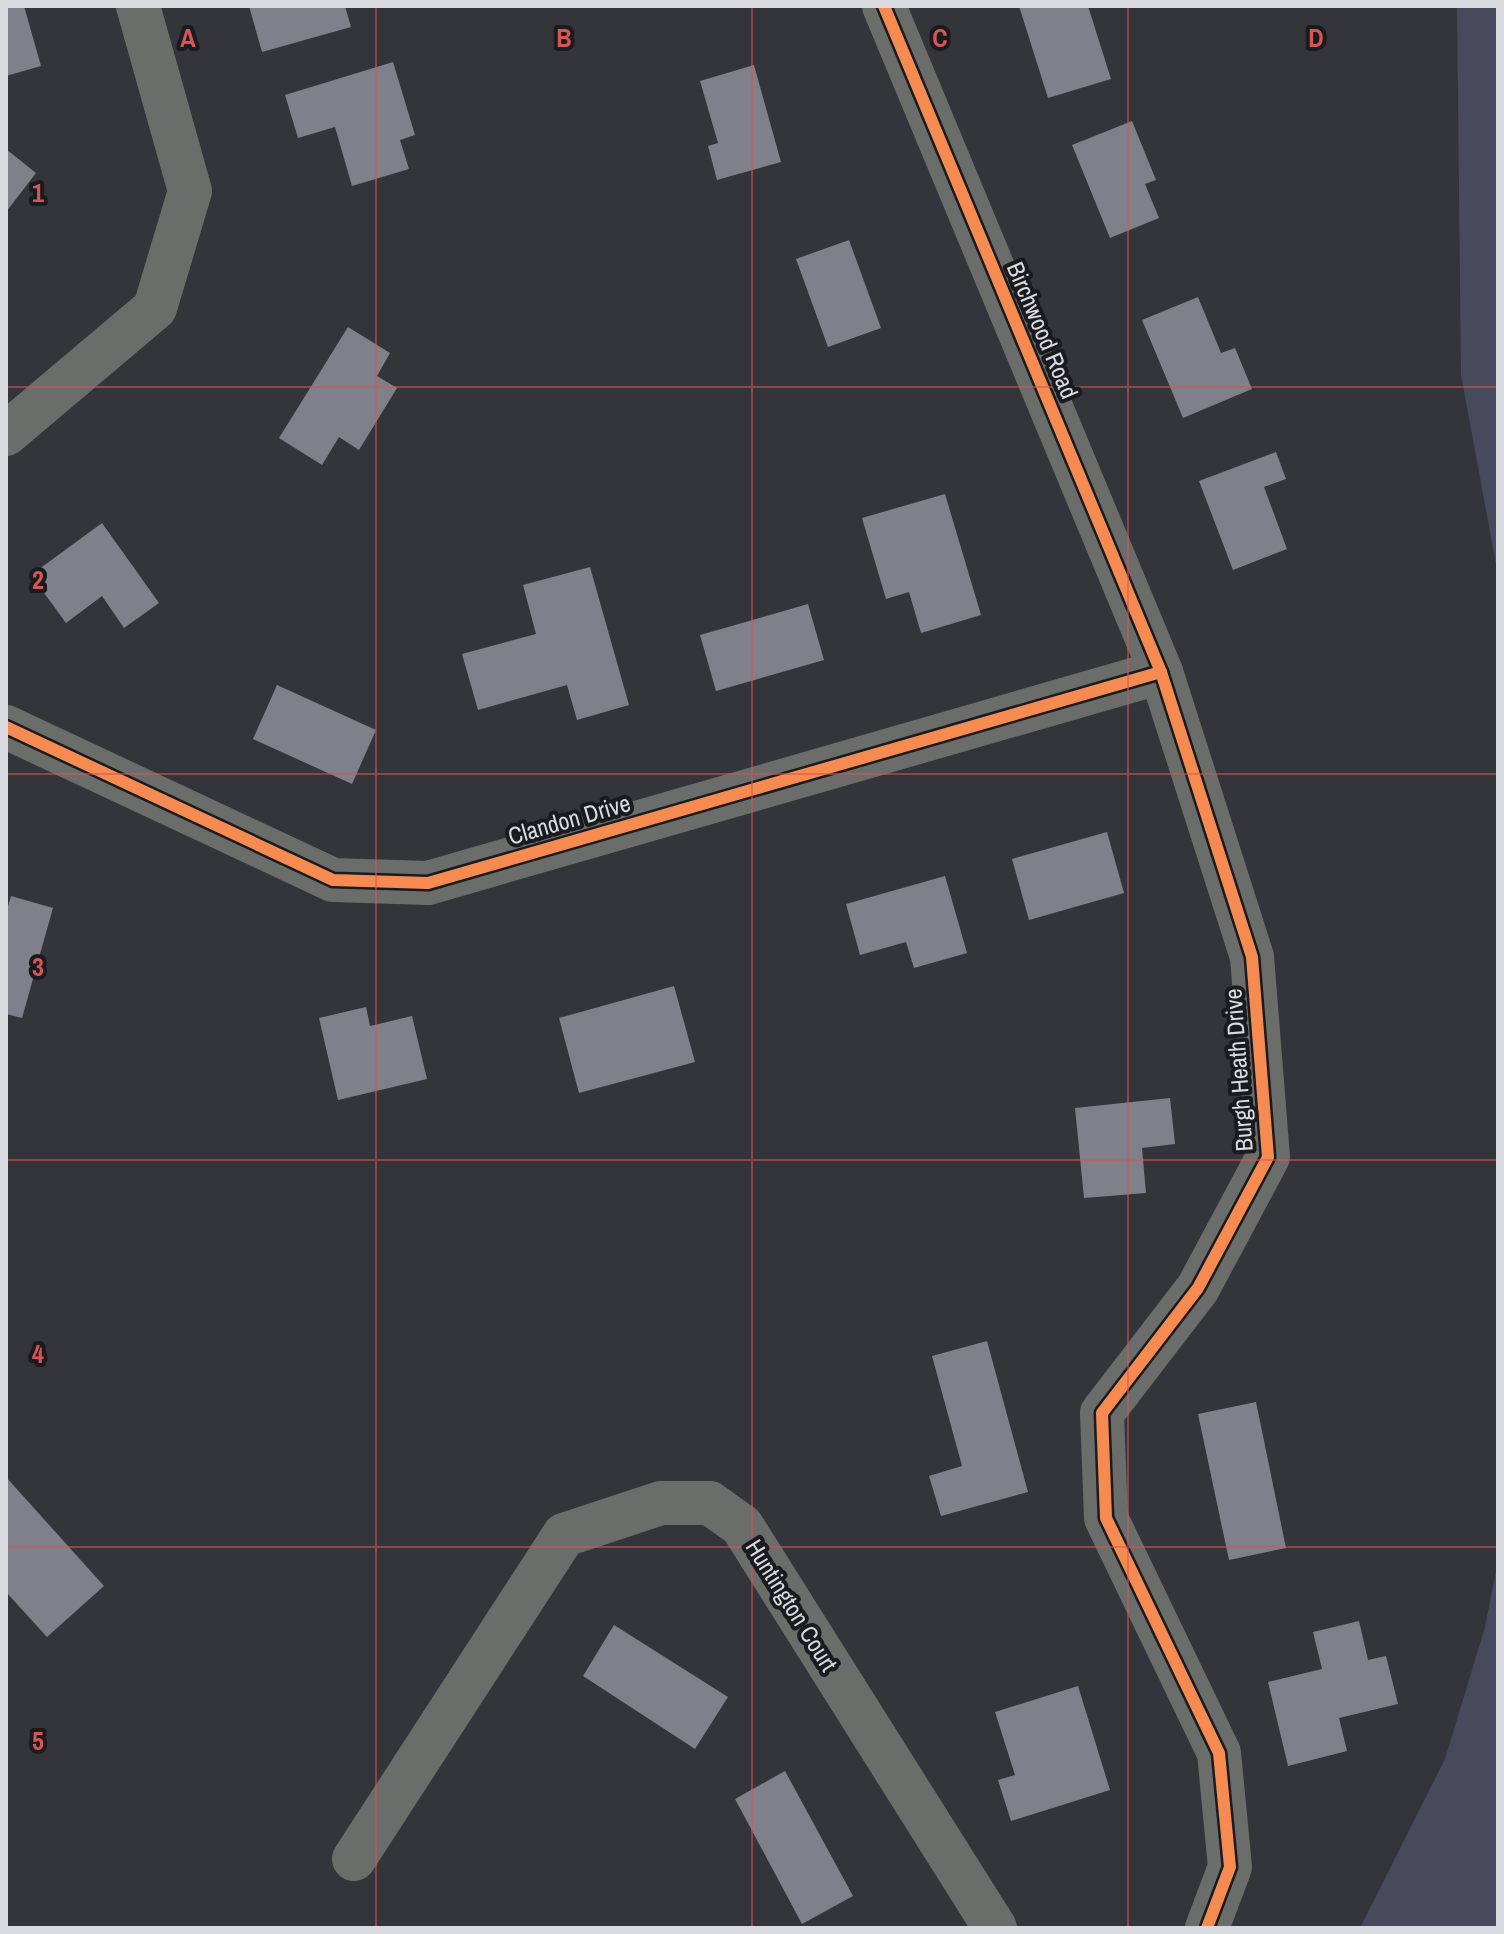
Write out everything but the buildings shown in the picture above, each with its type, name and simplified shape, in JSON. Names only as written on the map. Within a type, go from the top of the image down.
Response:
[{"type":"street","points":[[6,434],[155,308],[190,191],[138,6]]},
{"type":"street","name":"Birchwood Road","points":[[884,6],[1161,672]]},
{"type":"street","name":"Clandon Drive","points":[[6,727],[333,880],[428,883],[1161,672]]},
{"type":"street","name":"Burgh Heath Drive","points":[[1161,672],[1252,957],[1268,1157],[1198,1288],[1102,1413],[1106,1518],[1219,1753],[1230,1867],[1207,1928]]},
{"type":"street","name":"Huntington Court","points":[[354,1859],[564,1535],[661,1503],[710,1503],[742,1526],[995,1928]]},
{"type":"shaded area","points":[[1457,6],[1498,6],[1498,575],[1461,375]]},
{"type":"shaded area","points":[[1498,1561],[1498,1928],[1360,1928],[1445,1759],[1485,1627]]},
{"type":"cycle path","points":[[884,6],[1161,672],[1252,957],[1268,1157],[1198,1288],[1102,1413],[1106,1518],[1219,1753],[1230,1867],[1207,1928]]},
{"type":"cycle path","points":[[6,727],[333,880],[428,883],[1161,672]]}]
